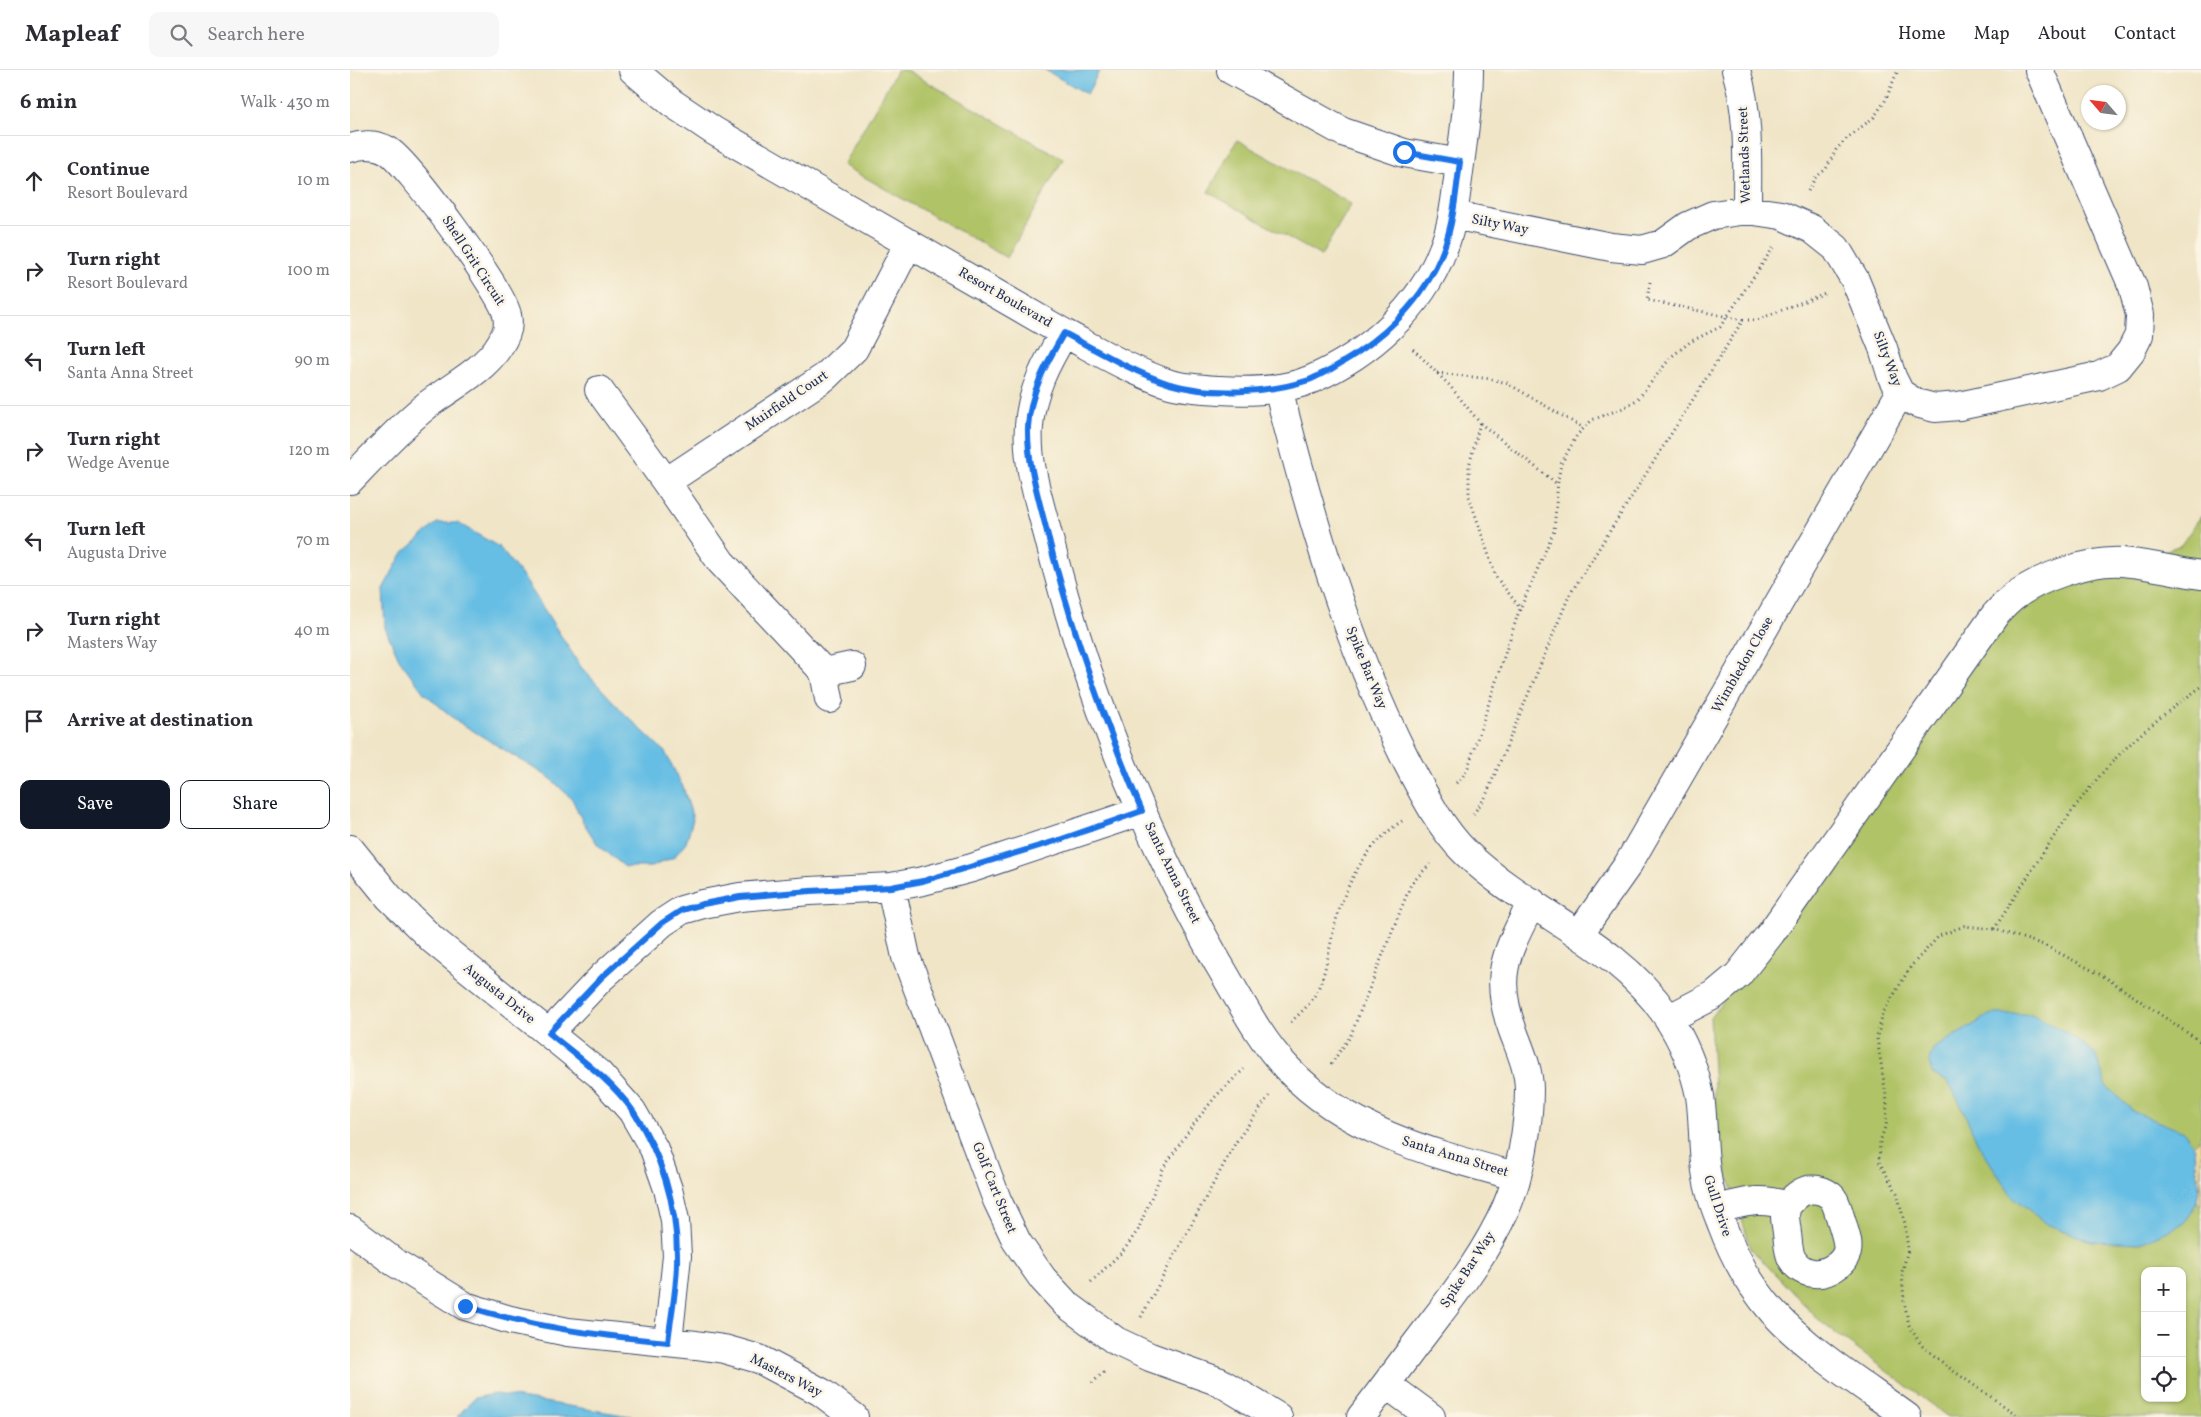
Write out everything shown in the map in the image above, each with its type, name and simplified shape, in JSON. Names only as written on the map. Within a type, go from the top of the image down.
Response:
[{"type":"street","name":"Resort Boulevard","points":[[633,70],[672,103],[714,131],[1064,333],[1123,364],[1171,384],[1207,390],[1240,391],[1278,388],[1311,380],[1342,363],[1383,335],[1412,303],[1430,276],[1444,249],[1453,215],[1460,162]]},
{"type":"street","points":[[1231,70],[1343,132],[1404,152],[1460,162],[1469,95],[1469,70]]},
{"type":"street","name":"Wetlands Street","points":[[1736,70],[1746,120],[1747,210]]},
{"type":"street","name":"Silty Way","points":[[1453,215],[1612,247],[1642,250],[1663,244],[1688,226],[1714,215],[1747,210],[1765,211],[1792,219],[1812,229],[1836,248],[1855,280],[1883,348],[1892,377],[1900,393],[1916,403],[1935,408],[1959,406],[2099,376],[2118,367],[2132,351],[2139,334],[2140,314],[2132,287],[2039,70]]},
{"type":"street","name":"Shell Grit Circuit","points":[[350,148],[371,145],[388,150],[404,164],[425,189],[494,288],[507,314],[508,331],[498,351],[481,368],[427,406],[388,441],[350,480]]},
{"type":"street","name":"Muirfield Court","points":[[666,482],[825,377],[854,350],[909,243]]},
{"type":"street","name":"Santa Anna Street","points":[[1064,333],[1045,366],[1033,397],[1028,428],[1031,465],[1062,589],[1113,741],[1182,899],[1236,994],[1268,1044],[1291,1072],[1311,1091],[1367,1126],[1402,1142],[1455,1160],[1515,1176]]},
{"type":"street","name":"Spike Bar Way","points":[[1278,388],[1322,553],[1360,659],[1398,743],[1429,802],[1463,851],[1494,878],[1579,934]]},
{"type":"street","points":[[599,390],[721,562],[824,672],[829,699]]},
{"type":"street","name":"Wimbledon Close","points":[[1579,934],[1627,866],[1900,393]]},
{"type":"street","points":[[1668,1019],[1714,995],[1738,975],[1771,933],[1995,615],[2012,599],[2034,584],[2072,570],[2102,563],[2122,562],[2201,575]]},
{"type":"street","points":[[824,672],[852,666]]},
{"type":"street","points":[[549,1033],[602,977],[662,923],[682,910],[740,897],[891,887],[972,868],[1142,811]]},
{"type":"street","name":"Augusta Drive","points":[[350,849],[389,896],[433,940],[599,1074],[632,1110],[654,1149],[668,1189],[675,1220],[678,1256],[668,1342]]},
{"type":"street","name":"Golf Cart Street","points":[[891,887],[906,957],[997,1200],[1017,1242],[1043,1279],[1066,1304],[1089,1323],[1125,1345],[1150,1357],[1220,1382],[1278,1417]]},
{"type":"street","name":"Spike Bar Way","points":[[1361,1417],[1460,1287],[1488,1244],[1506,1207],[1526,1132],[1529,1088],[1524,1060],[1503,1000],[1503,970],[1510,948],[1532,902]]},
{"type":"street","name":"Gull Drive","points":[[1579,934],[1626,968],[1644,987],[1684,1044],[1694,1071],[1700,1098],[1707,1181],[1727,1239],[1754,1288],[1774,1313],[1828,1358],[1907,1417]]},
{"type":"street","points":[[1716,1209],[1754,1201],[1769,1200],[1787,1206]]},
{"type":"street","name":"Masters Way","points":[[350,1228],[394,1262],[465,1306],[510,1320],[568,1332],[724,1349],[759,1359],[821,1392],[854,1417]]},
{"type":"street","points":[[1386,1384],[1431,1417]]},
{"type":"path","points":[[1066,1304],[1107,1268],[1124,1250],[1138,1230],[1164,1166],[1216,1096],[1306,1007],[1315,995],[1323,978],[1335,924],[1349,884],[1366,854],[1393,827],[1462,778],[1468,767],[1520,608],[1554,531],[1557,484],[1561,464],[1577,435],[1592,420],[1623,408],[1638,399],[1671,357],[1690,342],[1720,327],[1792,219],[1815,178],[1826,169],[1836,150],[1845,140],[1874,117],[1880,109],[1893,85],[1898,70]]},
{"type":"path","points":[[1656,246],[1646,300],[1743,320],[1757,320],[1855,280]]},
{"type":"path","points":[[1311,1091],[1350,1038],[1411,884],[1454,839],[1485,798],[1569,596],[1743,320]]},
{"type":"path","points":[[1391,326],[1437,373],[1480,424],[1557,484]]},
{"type":"path","points":[[1437,373],[1491,379],[1507,383],[1584,428]]},
{"type":"path","points":[[1480,424],[1469,466],[1469,496],[1496,577],[1520,608]]},
{"type":"path","points":[[1994,929],[2047,848],[2098,777],[2162,715],[2201,687]]},
{"type":"path","points":[[2020,1417],[1952,1370],[1921,1345],[1909,1326],[1904,1302],[1902,1272],[1908,1250],[1905,1224],[1897,1193],[1879,1162],[1880,1142],[1886,1124],[1887,1101],[1877,1038],[1883,1013],[1911,966],[1939,936],[1964,926],[1994,929],[2044,945],[2106,977],[2201,1042]]},
{"type":"path","points":[[1092,1382],[1116,1361],[1236,1142],[1266,1099],[1291,1072]]},
{"type":"green space","points":[[897,70],[906,70],[1063,159],[1007,258],[843,165]]},
{"type":"green space","points":[[1237,140],[1351,204],[1321,256],[1208,192]]},
{"type":"green space","points":[[2201,516],[2201,1417],[1948,1417],[1822,1323],[1751,1249],[1717,1140],[1710,1018],[2019,602],[2181,545]]},
{"type":"sand","points":[[2201,1138],[2201,1205],[2197,1202],[2199,1185],[2193,1145]]},
{"type":"water","points":[[1045,70],[1100,70],[1087,94]]},
{"type":"water","points":[[437,523],[458,523],[499,547],[524,578],[581,667],[625,714],[665,752],[683,787],[693,819],[686,843],[674,857],[651,867],[625,867],[598,845],[583,822],[572,799],[550,778],[457,721],[424,693],[399,659],[385,628],[383,589],[402,554]]},
{"type":"water","points":[[1991,1014],[2032,1014],[2071,1035],[2095,1053],[2107,1087],[2134,1112],[2184,1132],[2193,1145],[2199,1185],[2197,1202],[2184,1223],[2141,1243],[2091,1241],[2046,1224],[2011,1195],[1978,1144],[1960,1103],[1948,1082],[1932,1074],[1929,1060],[1933,1049]]},
{"type":"water","points":[[495,1394],[636,1417],[457,1417],[474,1398]]},
{"type":"route","points":[[465,1306],[510,1320],[568,1332],[668,1342],[678,1256],[675,1220],[668,1189],[654,1149],[632,1110],[599,1074],[549,1033],[602,977],[662,923],[682,910],[740,897],[891,887],[923,881],[972,868],[1142,811],[1113,741],[1084,659],[1059,580],[1031,465],[1028,428],[1033,397],[1045,366],[1064,333],[1123,364],[1171,384],[1207,390],[1240,391],[1278,388],[1311,380],[1350,358],[1383,335],[1412,303],[1430,276],[1444,249],[1453,215],[1460,162],[1404,152]]}]
